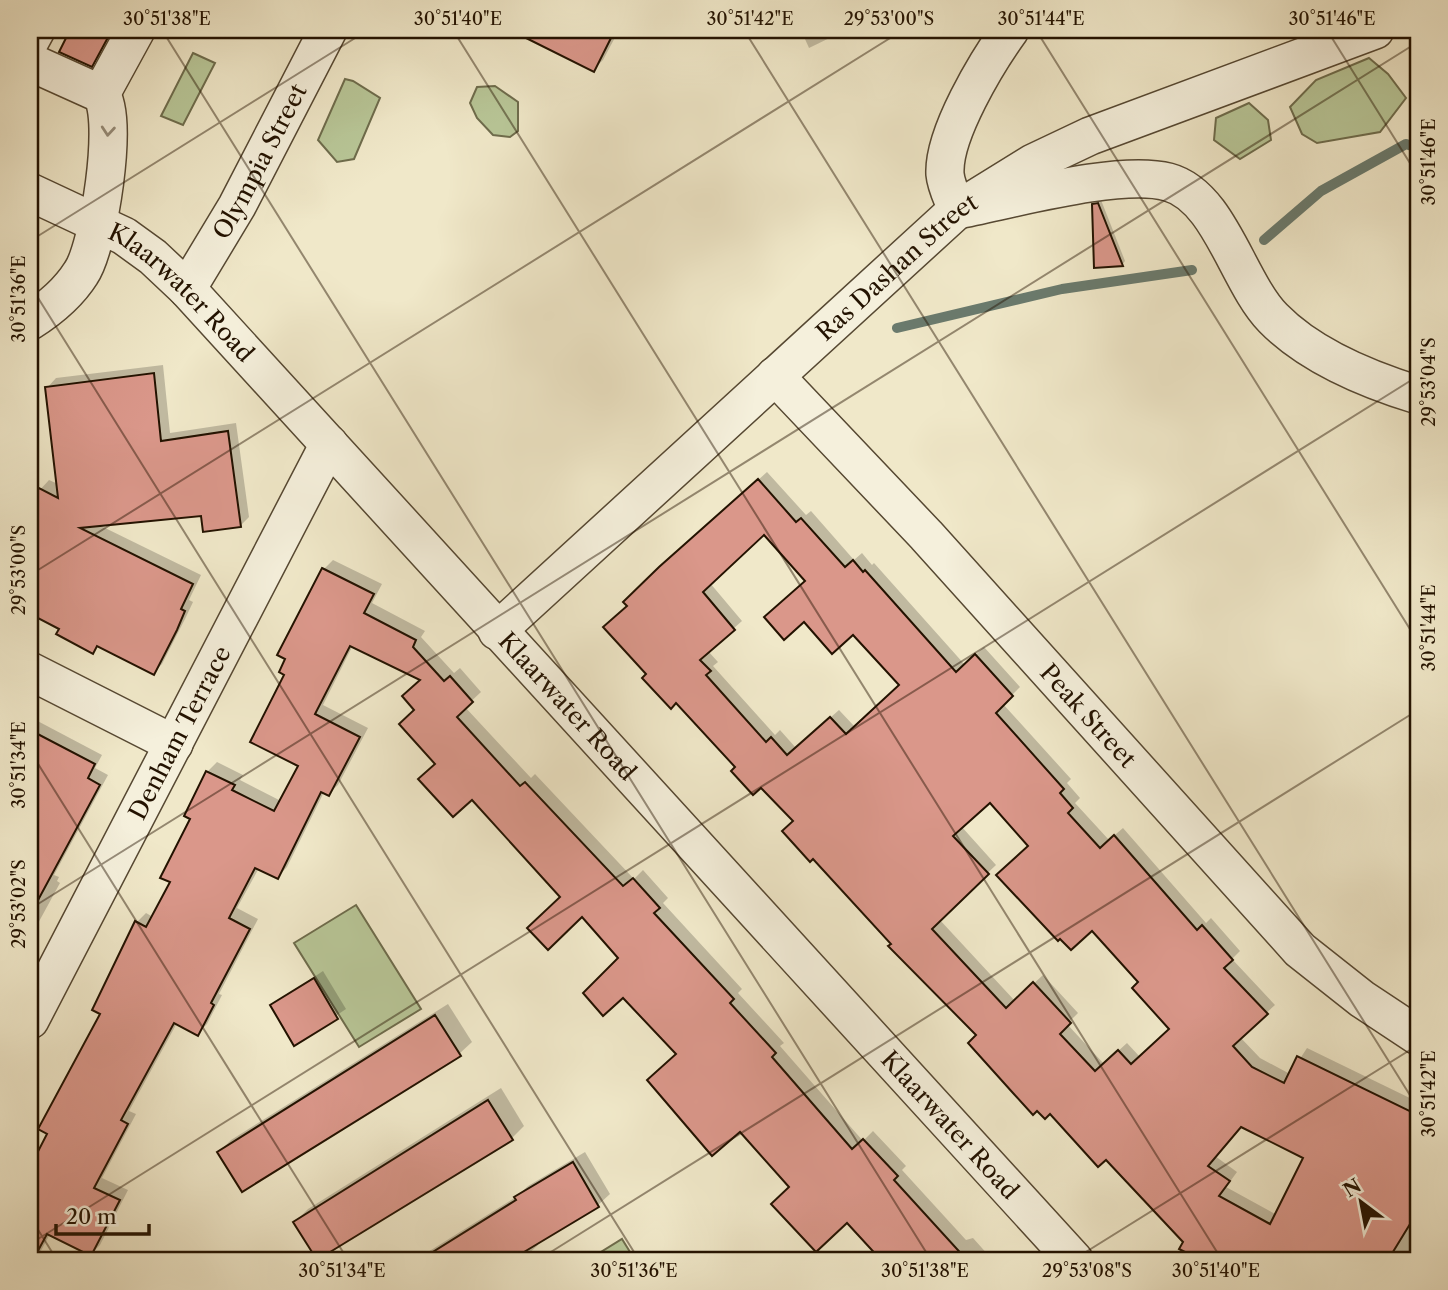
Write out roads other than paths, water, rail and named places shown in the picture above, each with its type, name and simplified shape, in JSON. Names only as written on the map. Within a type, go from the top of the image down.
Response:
[{"type":"street","points":[[30,41],[36,30]]},
{"type":"street","points":[[101,93],[135,30]]},
{"type":"street","name":"Olympia Street","points":[[187,289],[237,206],[328,30]]},
{"type":"street","points":[[1010,30],[996,50],[954,131],[946,174],[957,210],[1108,181],[1149,179],[1170,183],[1196,199],[1210,214],[1248,286],[1275,320],[1306,344],[1355,372],[1418,396]]},
{"type":"street","name":"Ras Dashan Street","points":[[497,631],[957,210],[1032,163],[1090,136],[1375,30]]},
{"type":"street","points":[[30,62],[101,93],[109,115],[100,225],[83,272],[44,312],[30,321]]},
{"type":"street","name":"Klaarwater Road","points":[[30,192],[124,236],[153,257],[187,289],[1074,1260]]},
{"type":"street","name":"Peak Street","points":[[775,376],[926,535],[1300,950],[1362,999],[1417,1035]]},
{"type":"street","name":"Denham Terrace","points":[[30,1020],[329,443]]},
{"type":"street","points":[[30,671],[174,744]]},
{"type":"waterway","points":[[1264,240],[1321,191],[1406,144],[1418,148]]},
{"type":"waterway","points":[[897,328],[1062,289],[1192,270]]}]
